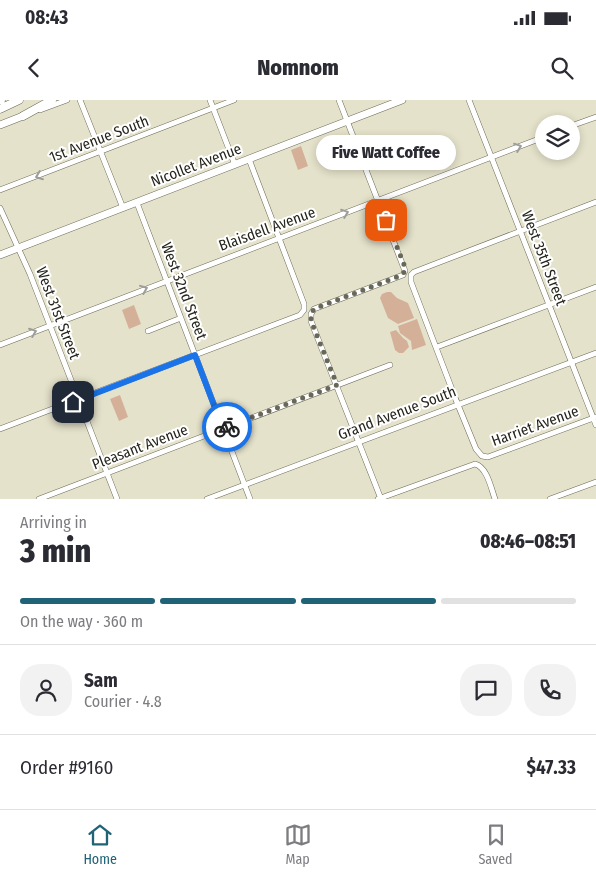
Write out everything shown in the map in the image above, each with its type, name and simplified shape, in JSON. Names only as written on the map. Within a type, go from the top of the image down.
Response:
[{"type":"highway","points":[[0,109],[19,100]]},
{"type":"highway","points":[[23,116],[52,100]]},
{"type":"main road","name":"Nicollet Avenue","points":[[0,255],[402,100]]},
{"type":"main road","points":[[0,125],[23,116]]},
{"type":"street","points":[[23,116],[67,100]]},
{"type":"street","points":[[80,100],[123,208]]},
{"type":"street","points":[[210,100],[235,165]]},
{"type":"street","name":"1st Avenue South","points":[[0,190],[234,100]]},
{"type":"street","points":[[339,100],[405,271],[402,275],[314,309],[311,314],[311,321],[380,499]]},
{"type":"street","name":"West 35th Street","points":[[469,100],[596,426]]},
{"type":"street","points":[[580,123],[596,118]]},
{"type":"street","name":"Blaisdell Avenue","points":[[0,345],[535,140]]},
{"type":"street","points":[[0,429],[300,315],[304,310],[304,304],[249,159]]},
{"type":"street","points":[[458,404],[411,282],[411,275],[414,272],[596,202]]},
{"type":"street","name":"West 32nd Street","points":[[137,203],[250,499]]},
{"type":"street","name":"West 31st Street","points":[[0,208],[19,248],[50,325],[117,499]]},
{"type":"street","points":[[437,347],[596,287]]},
{"type":"street","points":[[148,331],[181,318]]},
{"type":"street","name":"Grand Avenue South","points":[[207,499],[596,353]]},
{"type":"street","name":"Pleasant Avenue","points":[[39,499],[390,365]]},
{"type":"street","name":"Harriet Avenue","points":[[458,404],[476,449],[482,456],[488,457],[594,417]]},
{"type":"street","name":"Harriet Avenue","points":[[380,499],[470,464],[479,465],[484,470],[495,499]]},
{"type":"street","points":[[550,499],[596,482]]},
{"type":"shaded area","points":[[301,146],[308,166],[298,170],[291,150]]},
{"type":"shaded area","points":[[391,292],[397,298],[408,303],[414,318],[398,324],[388,318],[380,298],[382,294]]},
{"type":"shaded area","points":[[134,305],[141,324],[129,329],[122,310]]},
{"type":"shaded area","points":[[417,319],[426,345],[412,350],[411,341],[400,333],[398,326]]},
{"type":"shaded area","points":[[396,330],[407,341],[409,347],[403,353],[395,350],[390,332]]},
{"type":"shaded area","points":[[120,395],[128,417],[119,421],[110,399]]},
{"type":"way so far","points":[[227,427],[337,385],[311,321],[311,314],[314,309],[402,275],[405,267],[386,220]]},
{"type":"place","name":"Five Watt Coffee","points":[[386,220]]},
{"type":"route","points":[[73,402],[195,355],[223,429],[227,427]]}]
